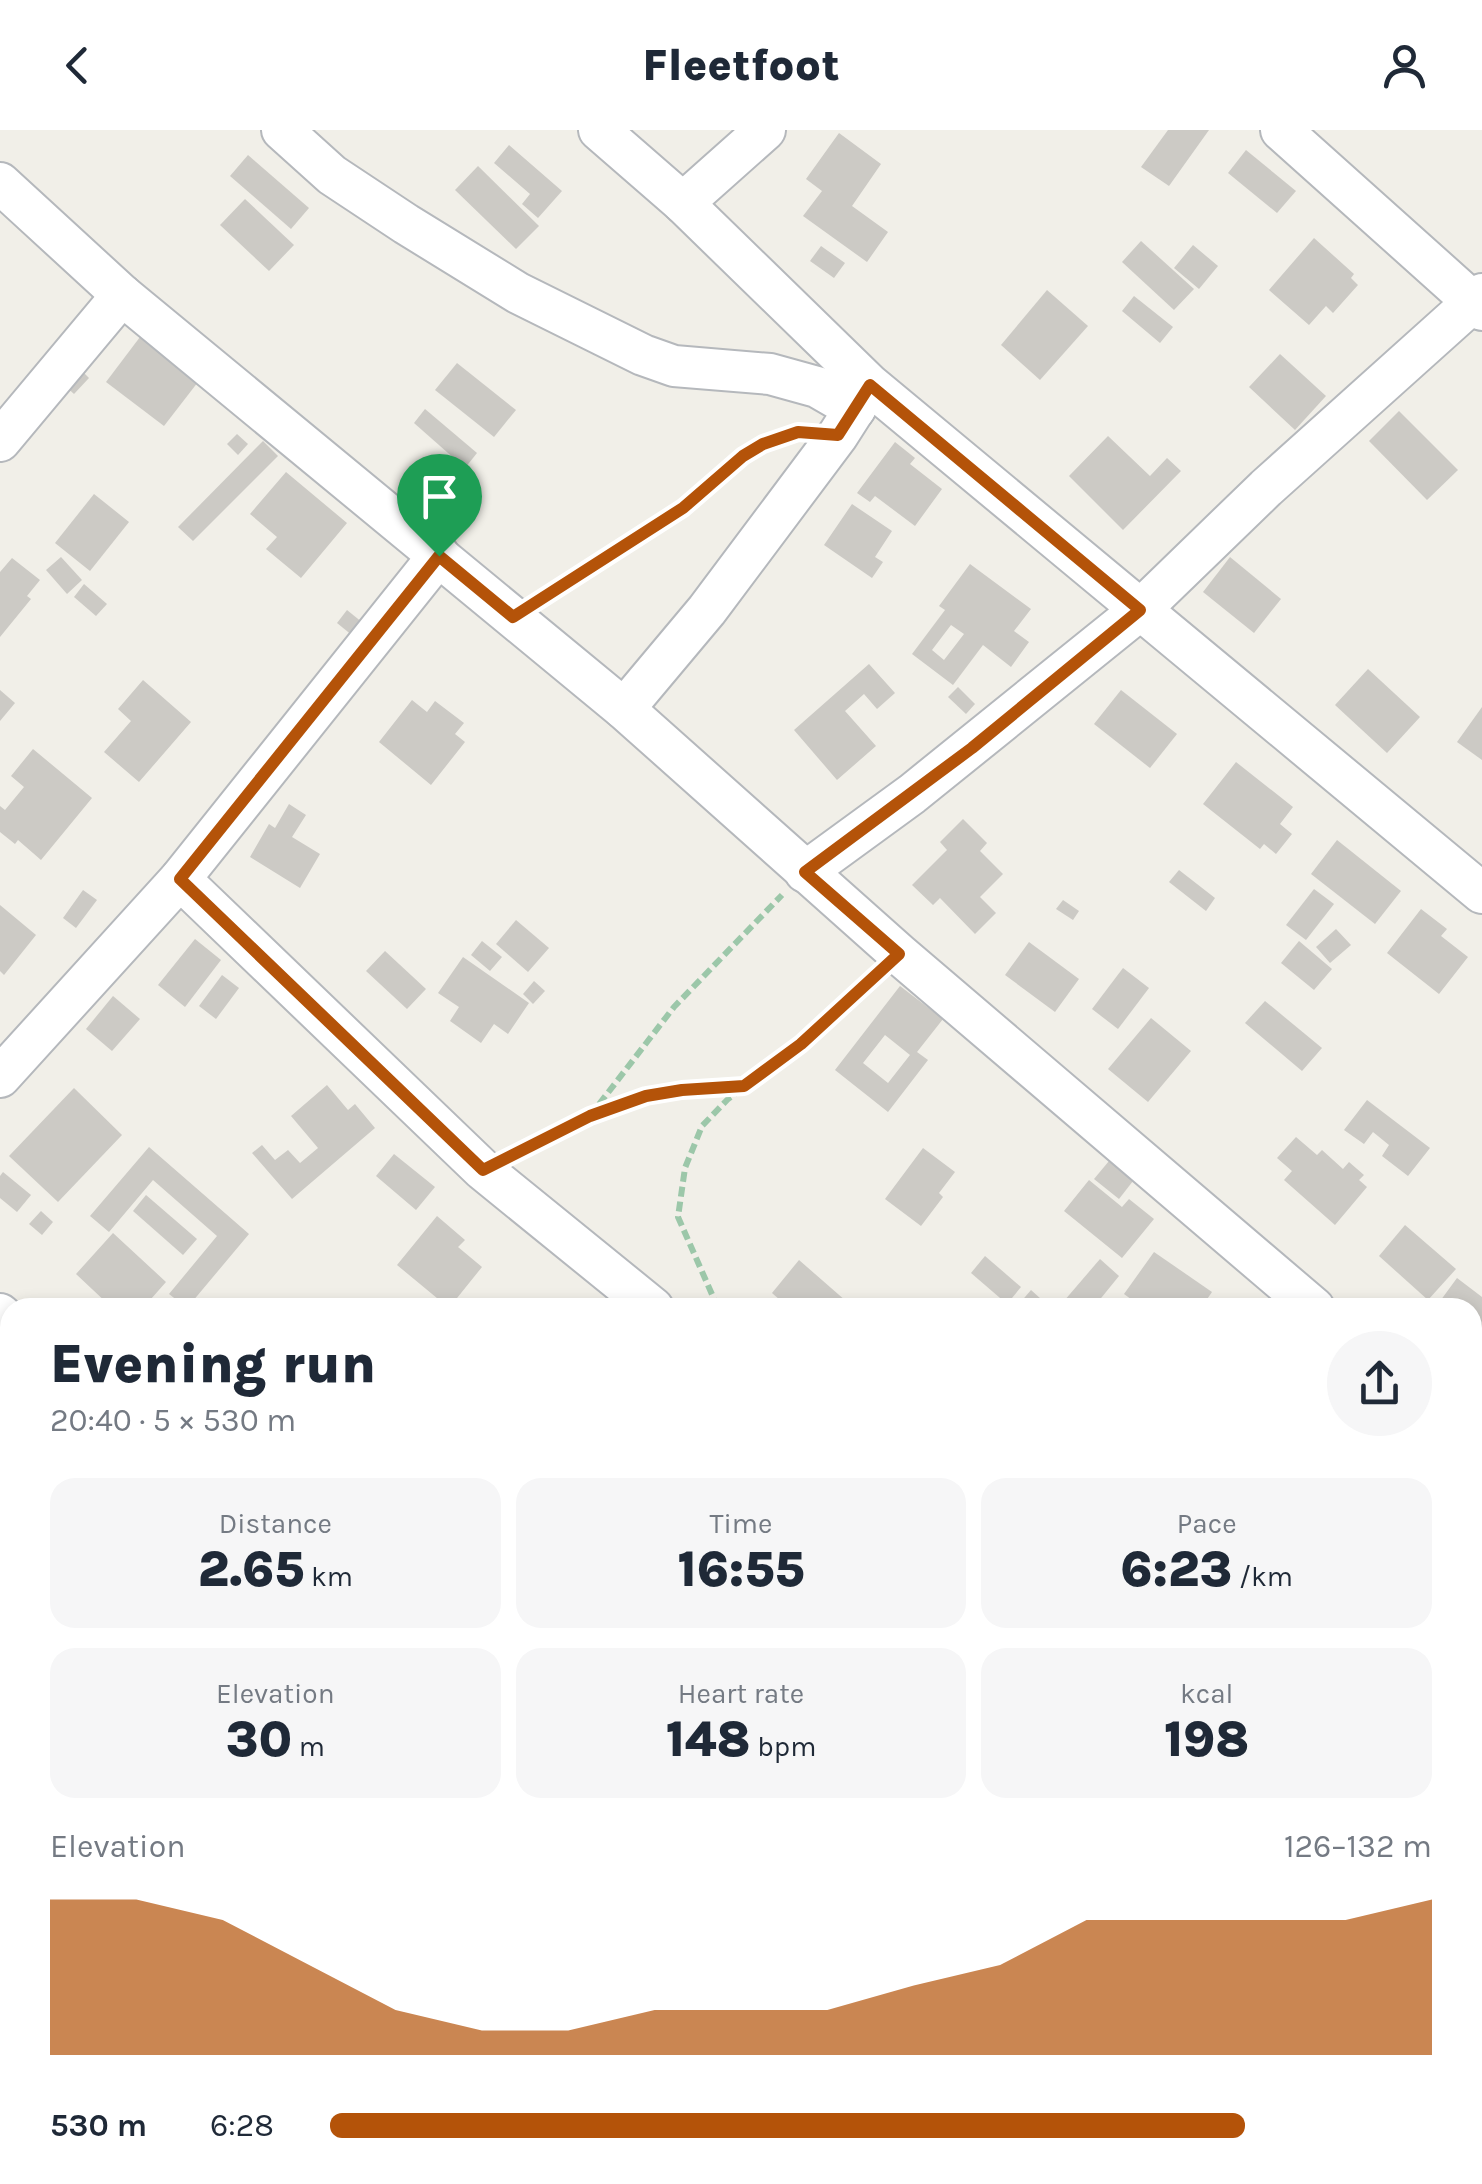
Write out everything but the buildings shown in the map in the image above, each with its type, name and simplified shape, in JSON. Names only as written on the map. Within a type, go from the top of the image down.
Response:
[{"type":"street","points":[[282,130],[332,176],[406,224],[518,292],[644,355],[674,366],[770,374],[817,387],[854,410],[1140,610],[1482,894]]},
{"type":"street","points":[[599,130],[683,204],[854,410]]},
{"type":"street","points":[[683,204],[765,130]]},
{"type":"street","points":[[805,872],[927,783],[1140,610],[1266,488],[1480,303],[1282,130]]},
{"type":"street","points":[[0,183],[122,295],[624,709],[899,954],[1302,1298]]},
{"type":"street","points":[[0,441],[122,295]]},
{"type":"street","points":[[624,709],[707,610],[854,410]]},
{"type":"street","points":[[0,1078],[180,879],[439,556]]},
{"type":"street","points":[[180,879],[483,1170],[641,1298]]},
{"type":"path","points":[[513,617],[683,508],[743,456],[763,444],[854,410]]},
{"type":"path","points":[[590,1116],[674,1007],[805,872]]},
{"type":"path","points":[[713,1298],[678,1217],[684,1168],[702,1126],[744,1086],[816,1031],[899,954]]},
{"type":"path","points":[[483,1170],[590,1116],[646,1096],[744,1086]]},
{"type":"route","points":[[870,385],[1140,610],[1031,702],[805,872],[899,954],[801,1044],[744,1086],[646,1096],[590,1116],[483,1170],[180,879],[439,556],[513,617],[595,568],[683,508],[743,456],[763,444],[798,432],[838,435],[870,385]]}]
